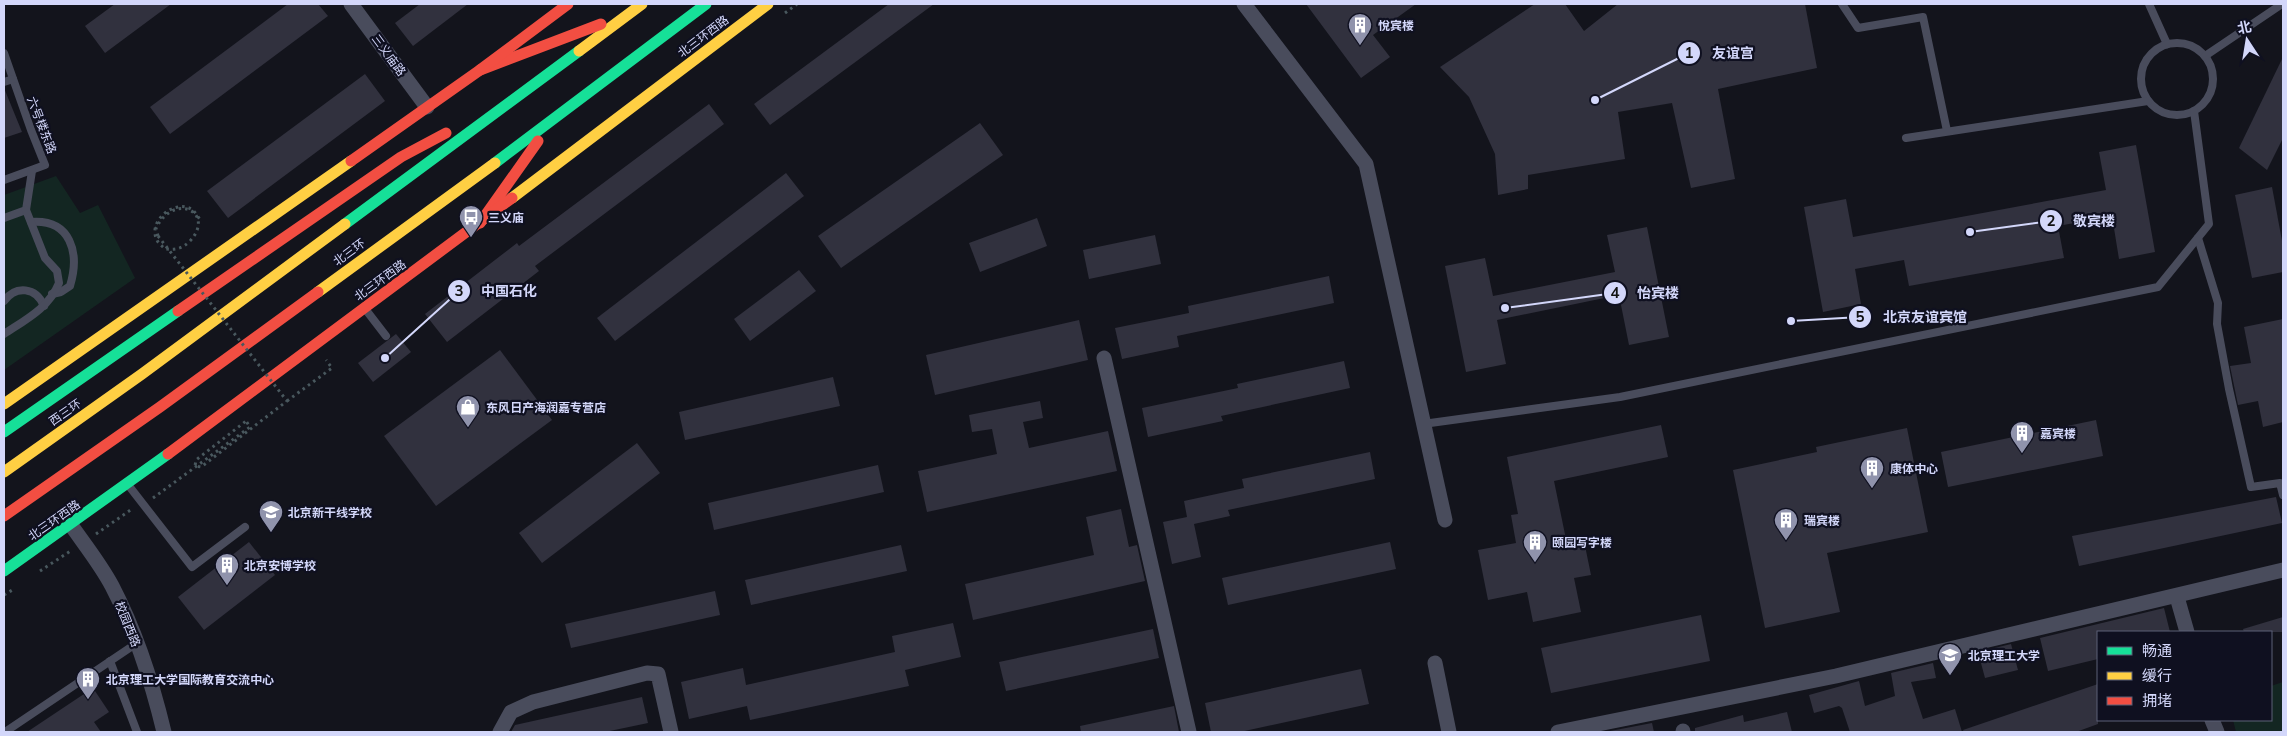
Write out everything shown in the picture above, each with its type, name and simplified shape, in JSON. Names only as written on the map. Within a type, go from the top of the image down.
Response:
[{"type":"main road","points":[[4,404],[480,70],[568,4]]},
{"type":"main road","name":"北三环","points":[[142,374],[642,4]]},
{"type":"main road","name":"北三环","points":[[4,516],[160,407],[551,122],[706,4]]},
{"type":"main road","name":"北三环西路","points":[[4,571],[128,484],[480,223],[768,4]]},
{"type":"main road","points":[[480,70],[630,13]]},
{"type":"main road","points":[[4,432],[401,157],[525,92]]},
{"type":"main road","points":[[480,223],[551,122]]},
{"type":"main road","name":"西三环","points":[[4,472],[142,374]]},
{"type":"street","name":"三义庙路","points":[[351,4],[427,107]]},
{"type":"street","points":[[1244,4],[1366,164],[1444,520]]},
{"type":"street","points":[[1104,358],[1189,732]]},
{"type":"street","name":"校园西路","points":[[71,525],[111,585],[137,643],[164,732]]},
{"type":"street","points":[[1558,732],[1836,676],[2177,597],[2283,570]]},
{"type":"street","points":[[2177,597],[2187,631]]},
{"type":"street","points":[[1435,663],[1449,732]]},
{"type":"street","points":[[500,732],[511,712],[533,702],[647,673],[658,674],[671,732]]},
{"type":"lane","points":[[1842,4],[1858,28],[1923,17],[1947,131]]},
{"type":"lane","points":[[2149,4],[2167,44]]},
{"type":"lane","points":[[2205,56],[2282,4]]},
{"type":"lane","points":[[2177,42],[2188,44],[2205,56],[2213,76],[2212,86],[2209,96],[2194,111],[2174,115],[2155,108],[2143,92],[2141,72],[2150,55],[2167,44],[2177,42]]},
{"type":"lane","name":"六号楼东路","points":[[4,52],[45,165],[4,180]]},
{"type":"lane","points":[[4,82],[13,79]]},
{"type":"lane","points":[[1906,138],[2148,101]]},
{"type":"lane","points":[[1423,424],[1620,397],[2158,288],[2209,224],[2194,111]]},
{"type":"lane","points":[[5,333],[27,321],[44,306],[59,283],[57,271],[45,258],[26,210],[32,171]]},
{"type":"lane","points":[[4,218],[26,210]]},
{"type":"lane","points":[[31,222],[47,222],[59,228],[66,234],[72,248],[74,262],[70,286],[61,292],[52,294]]},
{"type":"lane","points":[[2198,238],[2218,303],[2217,324],[2229,389],[2251,487],[2280,483],[2283,496]]},
{"type":"lane","points":[[4,301],[11,294],[17,292],[33,292],[41,297],[44,306]]},
{"type":"lane","points":[[365,308],[386,336]]},
{"type":"lane","points":[[128,484],[192,567],[245,527]]},
{"type":"lane","points":[[5,732],[137,643]]},
{"type":"lane","points":[[110,661],[137,732]]},
{"type":"path","points":[[201,221],[192,209],[184,206],[173,208],[164,214],[157,222],[154,230],[157,241],[165,249],[171,249],[177,250],[187,244],[198,228],[198,219],[194,212],[188,208],[179,207],[169,211],[160,219],[156,228],[158,236],[164,244],[170,252],[189,275],[287,401]]},
{"type":"path","points":[[319,366],[333,355]]},
{"type":"path","points":[[253,415],[196,460],[195,466],[201,467],[332,368],[326,360]]},
{"type":"path","points":[[275,399],[282,393]]},
{"type":"path","points":[[35,574],[143,504],[162,494],[250,427],[246,421]]},
{"type":"path","points":[[4,595],[20,585]]},
{"type":"green space","points":[[56,176],[80,213],[98,205],[135,278],[4,370],[4,195]]},
{"type":"green space","points":[[2283,682],[2283,732],[2236,732],[2233,721],[2272,721],[2272,686]]},
{"type":"building","points":[[115,4],[171,4],[105,53],[85,26]]},
{"type":"building","points":[[288,4],[318,4],[328,16],[170,134],[150,107]]},
{"type":"building","points":[[420,4],[468,4],[413,46],[395,23]]},
{"type":"building","points":[[889,4],[934,4],[770,125],[754,104]]},
{"type":"building","name":"悅宾楼","points":[[1306,4],[1416,4],[1373,35],[1390,57],[1361,78]]},
{"type":"building","points":[[1535,4],[1565,4],[1584,31],[1618,4],[1805,4],[1817,68],[1718,89],[1735,179],[1691,188],[1672,103],[1618,112],[1625,159],[1528,175],[1528,189],[1498,195],[1495,154],[1469,97],[1440,67]]},
{"type":"building","points":[[2283,57],[2283,138],[2267,170],[2239,148]]},
{"type":"building","points":[[365,74],[385,101],[228,218],[207,191]]},
{"type":"building","points":[[4,88],[22,132],[4,138]]},
{"type":"building","points":[[709,104],[724,124],[535,266],[539,271],[447,342],[425,314],[517,243],[519,246]]},
{"type":"building","points":[[980,123],[1003,155],[841,268],[818,236]]},
{"type":"building","points":[[2136,145],[2155,252],[2119,259],[2112,216],[2058,226],[2064,258],[1909,286],[1904,260],[1855,269],[1861,304],[1823,312],[1804,207],[1846,199],[1853,237],[2106,190],[2099,152]]},
{"type":"building","points":[[786,173],[804,196],[615,341],[597,318]]},
{"type":"building","points":[[2272,187],[2283,246],[2283,272],[2252,278],[2235,195]]},
{"type":"building","points":[[1037,218],[1047,246],[980,272],[969,243]]},
{"type":"building","points":[[1647,227],[1669,337],[1629,345],[1619,295],[1497,320],[1506,364],[1466,372],[1445,266],[1485,258],[1493,296],[1615,272],[1607,235]]},
{"type":"building","points":[[1155,235],[1161,264],[1089,279],[1083,250]]},
{"type":"building","points":[[799,270],[816,291],[750,341],[734,319]]},
{"type":"building","points":[[1329,276],[1334,303],[1177,336],[1179,347],[1122,359],[1115,328],[1189,313],[1188,306]]},
{"type":"building","points":[[2283,319],[2283,422],[2263,427],[2258,401],[2238,405],[2230,366],[2251,363],[2244,327]]},
{"type":"building","points":[[1079,320],[1088,360],[935,395],[926,355]]},
{"type":"building","points":[[396,334],[411,352],[373,382],[358,363]]},
{"type":"building","name":"东风日产海润嘉专营店","points":[[500,350],[552,420],[436,506],[384,436]]},
{"type":"building","points":[[1344,361],[1350,388],[1221,416],[1223,421],[1148,437],[1142,408],[1238,388],[1237,384]]},
{"type":"building","points":[[833,377],[840,406],[685,440],[679,412]]},
{"type":"building","points":[[1040,401],[1043,418],[1023,422],[1029,448],[1108,431],[1117,471],[927,512],[918,471],[997,454],[992,429],[972,432],[969,415]]},
{"type":"building","name":"嘉宾楼","points":[[2096,420],[2103,456],[1948,487],[1941,452]]},
{"type":"building","points":[[1661,425],[1668,457],[1554,481],[1567,544],[1584,541],[1591,575],[1574,578],[1581,612],[1533,622],[1527,592],[1488,600],[1478,550],[1516,543],[1511,515],[1518,514],[1507,457]]},
{"type":"building","points":[[1907,428],[1928,532],[1827,553],[1840,612],[1765,628],[1733,470],[1817,452],[1816,447]]},
{"type":"building","points":[[637,443],[660,473],[542,563],[519,533]]},
{"type":"building","points":[[1370,452],[1375,479],[1228,510],[1230,516],[1194,524],[1201,557],[1172,564],[1163,522],[1187,517],[1184,501],[1244,488],[1242,479]]},
{"type":"building","points":[[878,465],[884,492],[714,530],[708,503]]},
{"type":"building","points":[[2276,497],[2282,523],[2079,566],[2072,536]]},
{"type":"building","points":[[1121,509],[1129,547],[1137,545],[1145,581],[973,620],[965,584],[1094,555],[1086,517]]},
{"type":"building","name":"北京安博学校","points":[[249,542],[275,575],[204,630],[178,597]]},
{"type":"building","points":[[1390,542],[1396,569],[1228,605],[1222,578]]},
{"type":"building","points":[[901,545],[907,571],[751,605],[745,580]]},
{"type":"building","points":[[715,591],[720,615],[571,648],[565,624]]},
{"type":"building","points":[[2164,608],[2170,631],[2097,631],[2097,659],[2048,671],[2040,638]]},
{"type":"building","points":[[1701,615],[1710,661],[1551,693],[1541,648]]},
{"type":"building","points":[[2283,617],[2283,632],[2244,631],[2243,629]]},
{"type":"building","points":[[953,623],[961,657],[905,670],[909,686],[750,720],[747,706],[689,719],[681,682],[743,668],[746,685],[895,652],[892,636]]},
{"type":"building","points":[[1153,629],[1159,658],[1006,691],[999,662]]},
{"type":"building","points":[[2011,644],[2018,670],[1985,678],[1978,652]]},
{"type":"building","points":[[1933,663],[1936,678],[1911,682],[1923,719],[1955,709],[1962,732],[1850,732],[1842,708],[1839,706],[1814,713],[1809,695],[1859,681],[1865,706],[1895,696],[1891,673]]},
{"type":"building","points":[[1361,669],[1369,704],[1240,732],[1211,732],[1205,703]]},
{"type":"building","points":[[2097,684],[2098,724],[2076,732],[1964,732],[1963,730]]},
{"type":"building","name":"北京理工大学国际教育交流中心","points":[[93,688],[109,712],[94,722],[101,732],[27,732]]},
{"type":"building","points":[[642,697],[648,723],[605,732],[511,732],[515,725]]},
{"type":"building","points":[[1174,706],[1179,732],[1081,732],[1080,726]]},
{"type":"building","points":[[1787,712],[1792,732],[1695,732],[1695,728],[1743,715],[1744,722]]},
{"type":"building","points":[[1652,723],[1654,732],[1605,732]]},
{"type":"traffic: fast","points":[[495,163],[706,4]]},
{"type":"traffic: fast","points":[[345,224],[579,51]]},
{"type":"traffic: fast","points":[[4,432],[178,311]]},
{"type":"traffic: fast","points":[[4,571],[168,454]]},
{"type":"traffic: slow","points":[[579,51],[642,4]]},
{"type":"traffic: slow","points":[[512,198],[768,4]]},
{"type":"traffic: slow","points":[[4,404],[351,161]]},
{"type":"traffic: slow","points":[[318,292],[495,163]]},
{"type":"traffic: slow","points":[[4,472],[142,374],[345,224]]},
{"type":"traffic: jam","points":[[351,161],[480,70],[568,4]]},
{"type":"traffic: jam","points":[[480,70],[601,24]]},
{"type":"traffic: jam","points":[[178,311],[401,157],[446,133]]},
{"type":"traffic: jam","points":[[480,223],[538,141]]},
{"type":"traffic: jam","points":[[168,454],[512,198]]},
{"type":"traffic: jam","points":[[4,516],[160,407],[318,292]]},
{"type":"place","name":"悅宾楼","points":[[1360,46]]},
{"type":"place","name":"友谊宫","points":[[1595,100]]},
{"type":"place","name":"敬宾楼","points":[[1970,232]]},
{"type":"place","name":"三义庙","points":[[471,238]]},
{"type":"place","name":"怡宾楼","points":[[1505,308]]},
{"type":"place","name":"北京友谊宾馆","points":[[1791,321]]},
{"type":"place","name":"中国石化","points":[[385,358]]},
{"type":"place","name":"东风日产海润嘉专营店","points":[[468,428]]},
{"type":"place","name":"嘉宾楼","points":[[2022,454]]},
{"type":"place","name":"康体中心","points":[[1872,489]]},
{"type":"place","name":"北京新干线学校","points":[[271,533]]},
{"type":"place","name":"瑞宾楼","points":[[1786,541]]},
{"type":"place","name":"颐园写字楼","points":[[1535,563]]},
{"type":"place","name":"北京安博学校","points":[[227,586]]},
{"type":"place","name":"北京理工大学","points":[[1950,676]]},
{"type":"place","name":"北京理工大学国际教育交流中心","points":[[88,700]]}]
